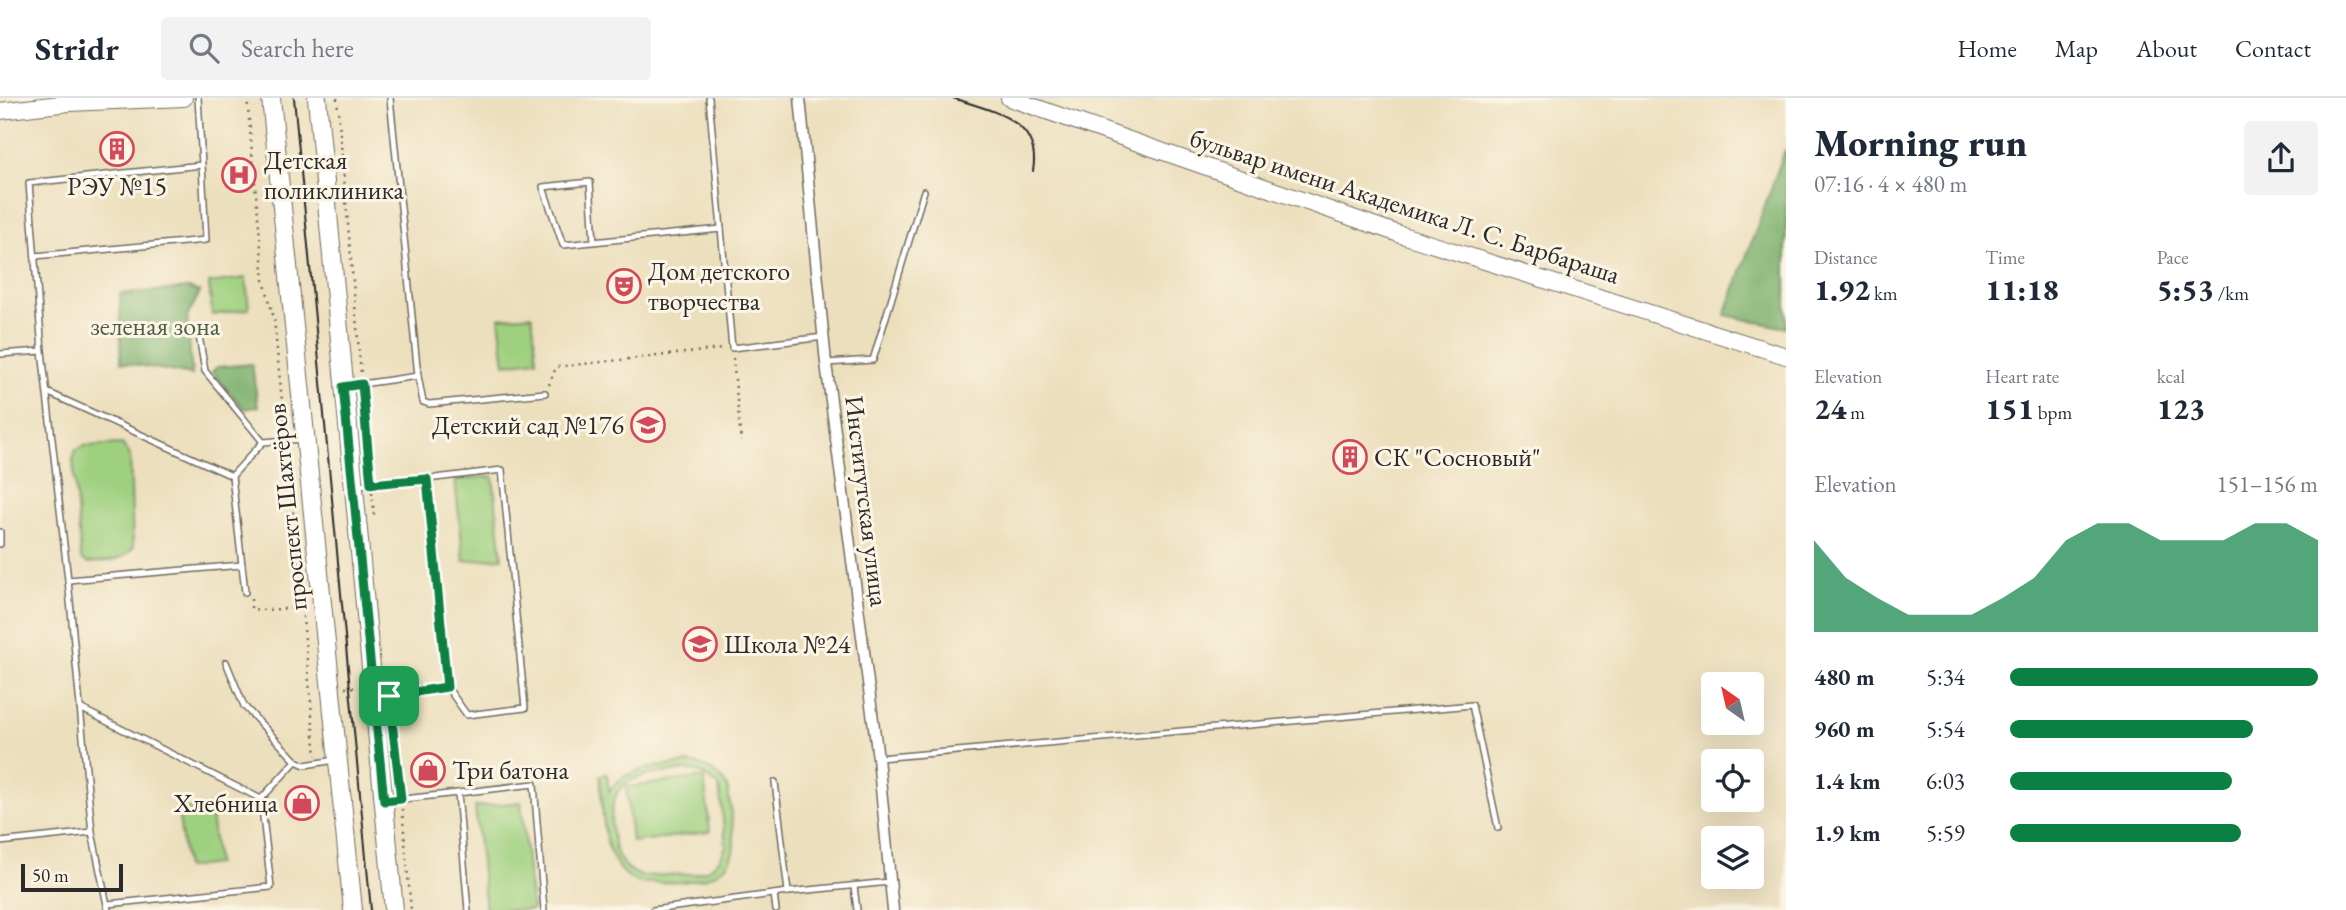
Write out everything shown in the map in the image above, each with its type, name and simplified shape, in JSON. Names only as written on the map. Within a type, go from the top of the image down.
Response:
[{"type":"main road","name":"проспект Шахтёров","points":[[271,98],[353,910]]},
{"type":"main road","points":[[317,98],[343,387],[362,484],[374,692],[392,800],[394,910]]},
{"type":"street","points":[[0,111],[69,101],[184,98]]},
{"type":"street","name":"Институтская улица","points":[[800,98],[826,363],[878,758],[893,910]]},
{"type":"street","name":"бульвар имени Академика Л. С. Барбараша","points":[[1009,98],[1399,234],[1786,356]]},
{"type":"lane","points":[[35,256],[206,240],[198,98]]},
{"type":"lane","points":[[390,98],[418,376],[423,402],[429,404],[545,393]]},
{"type":"lane","points":[[709,98],[732,348],[824,337]]},
{"type":"lane","points":[[202,165],[29,183],[42,351],[68,580],[92,832],[108,907],[271,887],[261,799],[296,761]]},
{"type":"lane","points":[[594,242],[590,182],[543,187],[563,245],[594,242],[720,229]]},
{"type":"lane","points":[[826,363],[873,360],[924,191]]},
{"type":"lane","points":[[200,335],[205,371],[263,442]]},
{"type":"lane","points":[[0,354],[42,351]]},
{"type":"lane","points":[[343,387],[418,376]]},
{"type":"lane","points":[[47,392],[232,476]]},
{"type":"lane","points":[[245,592],[232,476],[263,442],[307,439]]},
{"type":"lane","points":[[362,484],[502,470],[525,708],[467,715],[447,687],[427,479]]},
{"type":"lane","points":[[0,532],[0,544]]},
{"type":"lane","points":[[68,580],[242,565]]},
{"type":"lane","points":[[226,662],[244,706],[296,761],[305,765],[339,760]]},
{"type":"lane","points":[[374,692],[447,687]]},
{"type":"lane","points":[[878,758],[1472,705],[1498,828]]},
{"type":"lane","points":[[80,708],[261,799]]},
{"type":"lane","points":[[775,782],[788,892]]},
{"type":"lane","points":[[392,800],[534,784],[544,910]]},
{"type":"lane","points":[[457,793],[468,910]]},
{"type":"lane","points":[[0,842],[92,832]]},
{"type":"lane","points":[[653,910],[788,892],[891,882]]},
{"type":"lane","points":[[854,886],[856,910]]},
{"type":"lane","points":[[774,894],[776,910]]},
{"type":"path","points":[[337,98],[362,384],[362,484],[374,524]]},
{"type":"path","points":[[545,393],[556,367],[732,348],[741,442]]},
{"type":"path","points":[[245,592],[250,592],[251,609],[301,608]]},
{"type":"path","points":[[332,689],[374,692]]},
{"type":"path","points":[[392,800],[411,910]]},
{"type":"green space","points":[[1786,150],[1786,328],[1725,315]]},
{"type":"green space","points":[[246,278],[249,309],[212,315],[209,283]]},
{"type":"green space","name":"зеленая зона","points":[[189,288],[200,292],[187,317],[192,375],[121,362],[120,294]]},
{"type":"green space","points":[[532,315],[537,360],[505,364],[499,318]]},
{"type":"green space","points":[[252,364],[258,407],[244,409],[212,372],[217,367]]},
{"type":"green space","points":[[122,444],[130,455],[133,548],[118,559],[87,563],[81,558],[73,460],[75,451],[84,446]]},
{"type":"green space","points":[[493,476],[502,558],[464,561],[455,480]]},
{"type":"green space","points":[[687,763],[706,767],[725,783],[728,789],[734,845],[730,859],[722,869],[711,876],[697,880],[640,883],[626,875],[610,851],[603,821],[600,775],[607,774],[609,791],[616,783],[634,772]],"holes":[[[687,770],[702,773],[719,786],[726,846],[720,859],[709,869],[695,874],[641,876],[629,870],[618,856],[611,824],[614,802],[623,786],[637,778],[662,773]]]},
{"type":"green space","points":[[704,777],[710,832],[632,842],[626,787]]},
{"type":"green space","points":[[521,802],[532,910],[486,910],[475,807]]},
{"type":"green space","points":[[210,806],[217,864],[186,868],[178,810]]},
{"type":"tram line","points":[[294,98],[371,910]]},
{"type":"tram line","points":[[953,98],[997,113],[1022,128],[1030,139],[1034,153],[1033,171]]},
{"type":"place","name":"РЭУ №15","points":[[117,149]]},
{"type":"place","name":"Детская поликлиника","points":[[239,175]]},
{"type":"place","name":"Дом детского творчества","points":[[624,286]]},
{"type":"place","name":"Детский сад №176","points":[[648,425]]},
{"type":"place","name":"СК \"Сосновый\"","points":[[1350,457]]},
{"type":"place","name":"Школа №24","points":[[700,644]]},
{"type":"place","name":"Три батона","points":[[428,770]]},
{"type":"place","name":"Хлебница","points":[[302,803]]},
{"type":"route","points":[[362,384],[371,484],[427,479],[447,687],[389,696],[401,799],[384,801],[343,387],[362,384]]}]
